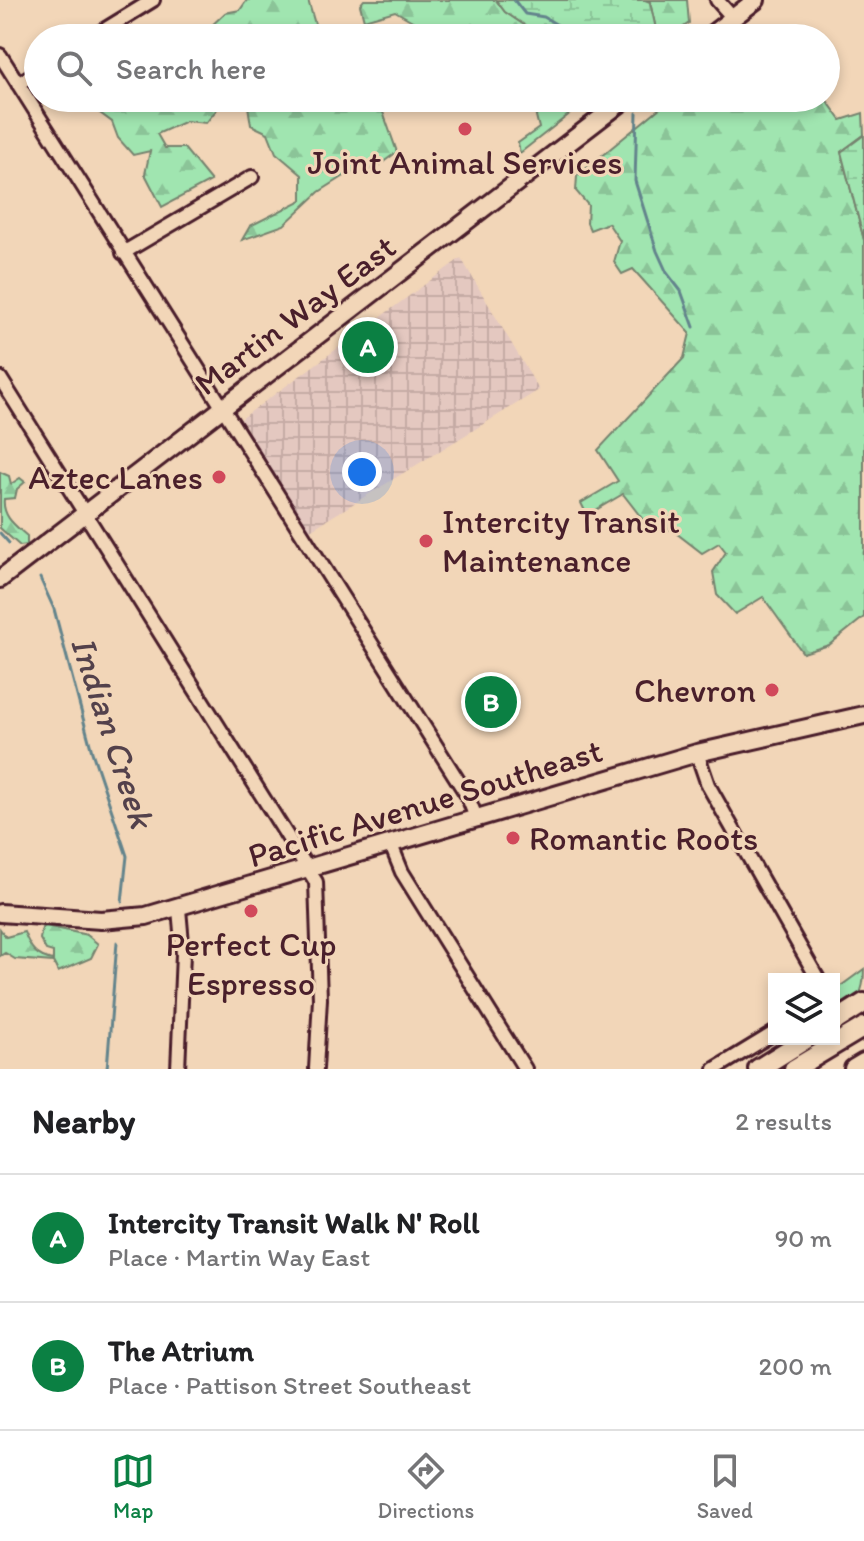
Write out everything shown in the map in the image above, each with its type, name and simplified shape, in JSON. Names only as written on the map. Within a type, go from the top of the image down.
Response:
[{"type":"highway","points":[[840,1018],[864,1003]]},
{"type":"highway","points":[[794,1069],[864,1027]]},
{"type":"highway","points":[[758,1069],[796,1045]]},
{"type":"highway","points":[[854,1069],[864,1063]]},
{"type":"main road","points":[[725,24],[756,0]]},
{"type":"main road","name":"Martin Way East","points":[[0,579],[609,112]]},
{"type":"main road","name":"Pacific Avenue Southeast","points":[[0,913],[101,920],[179,909],[697,753],[864,715]]},
{"type":"street","points":[[114,24],[153,0]]},
{"type":"street","points":[[717,0],[733,18]]},
{"type":"street","points":[[0,55],[24,94]]},
{"type":"street","points":[[18,84],[24,80]]},
{"type":"street","points":[[35,112],[467,795],[477,820]]},
{"type":"street","points":[[123,253],[252,177]]},
{"type":"street","points":[[0,378],[319,891],[320,999],[316,1069]]},
{"type":"street","points":[[697,753],[708,785],[815,973]]},
{"type":"street","points":[[391,845],[402,872],[525,1069]]},
{"type":"street","points":[[178,1069],[183,954],[179,909]]},
{"type":"street","points":[[715,1069],[768,1037]]},
{"type":"shaded area","points":[[461,258],[539,390],[307,532],[241,419]]},
{"type":"green space","points":[[247,0],[308,0],[315,24],[213,24],[225,13],[240,10]]},
{"type":"green space","points":[[364,0],[496,0],[505,12],[523,24],[418,24],[395,11],[364,20],[360,5]]},
{"type":"green space","points":[[496,0],[645,0],[650,2],[655,24],[523,24],[505,12]]},
{"type":"green space","points":[[645,0],[687,0],[689,23],[655,24],[650,3]]},
{"type":"green space","points":[[98,112],[215,112],[206,123],[186,121],[157,134],[165,148],[184,148],[211,181],[162,207],[145,174],[150,151],[133,155],[118,138],[112,122]]},
{"type":"green space","points":[[249,112],[383,112],[397,152],[375,168],[346,175],[319,192],[284,225],[242,240],[250,226],[302,200],[302,175],[276,153],[268,133],[251,125]]},
{"type":"green space","points":[[533,112],[572,112],[520,153],[518,143],[539,128]]},
{"type":"green space","points":[[655,112],[835,112],[841,120],[863,113],[864,135],[841,152],[864,240],[864,617],[829,645],[803,653],[763,597],[735,614],[717,595],[713,572],[726,552],[719,543],[702,553],[672,530],[644,521],[623,494],[587,515],[581,503],[618,481],[598,450],[684,358],[690,333],[633,269],[622,274],[614,262],[620,241],[608,223],[590,230],[587,223],[588,205],[576,191],[577,176]]},
{"type":"green space","points":[[864,135],[864,240],[841,152]]},
{"type":"green space","points":[[0,472],[9,476],[11,484],[20,478],[25,482],[17,489],[15,498],[4,499],[4,505],[11,520],[27,536],[27,545],[20,546],[0,528]]},
{"type":"green space","points":[[46,926],[87,935],[98,944],[91,958],[58,972],[53,962],[15,959],[5,953],[0,956],[0,929],[6,937],[24,932],[34,950],[53,960],[53,952],[46,950],[40,939],[42,928]]},
{"type":"green space","points":[[864,969],[863,984],[855,1001],[840,1008],[840,987]]},
{"type":"waterway","points":[[514,0],[525,14],[544,17],[556,24]]},
{"type":"waterway","points":[[637,113],[635,181],[657,251],[667,273],[681,291],[694,327]]},
{"type":"waterway","name":"Indian Creek","points":[[0,533],[9,543]]},
{"type":"waterway","name":"Indian Creek","points":[[40,578],[54,609],[92,752],[127,856],[122,902]]},
{"type":"waterway","name":"Indian Creek","points":[[107,1069],[117,942]]},
{"type":"place","name":"Joint Animal Services","points":[[465,129]]},
{"type":"place","name":"Intercity Transit Walk N' Roll","points":[[368,347]]},
{"type":"place","name":"Aztec Lanes","points":[[219,477]]},
{"type":"place","name":"Intercity Transit Maintenance","points":[[426,541]]},
{"type":"place","name":"Chevron","points":[[772,690]]},
{"type":"place","name":"The Atrium","points":[[491,702]]},
{"type":"place","name":"Romantic Roots","points":[[513,838]]},
{"type":"place","name":"Perfect Cup Espresso","points":[[251,911]]}]
